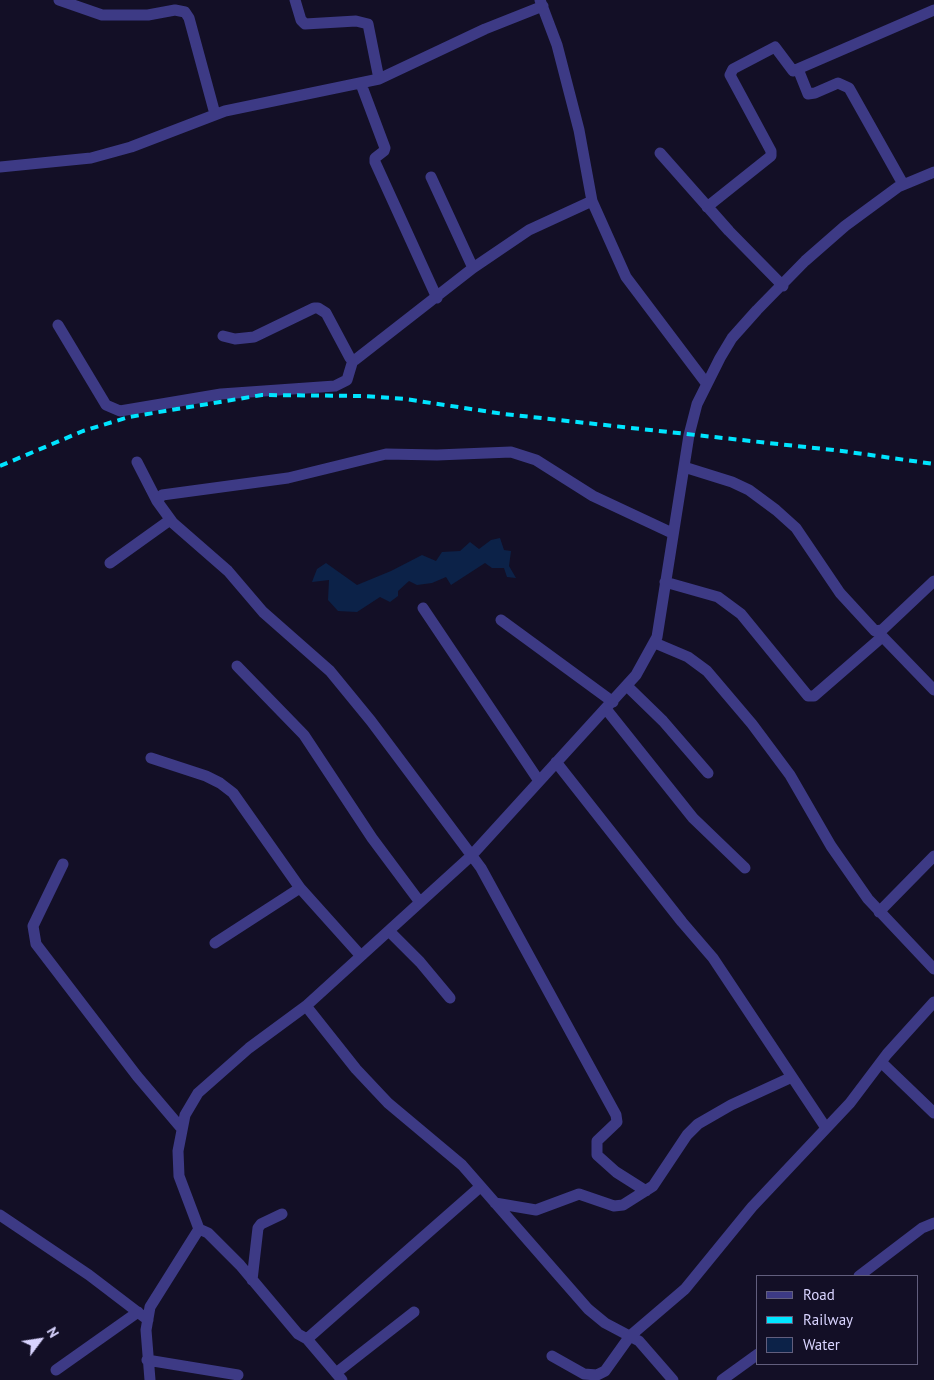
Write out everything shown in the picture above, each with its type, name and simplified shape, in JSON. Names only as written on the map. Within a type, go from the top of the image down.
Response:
[{"type":"street","points":[[59,0],[88,12],[102,15],[148,16],[175,10],[185,12],[189,18],[215,114]]},
{"type":"street","points":[[295,0],[301,20],[305,24],[356,20],[368,24],[379,79]]},
{"type":"street","points":[[0,167],[91,158],[131,148],[215,114],[289,96],[361,84],[379,79],[541,3],[557,45],[579,130],[592,201],[626,276],[706,383]]},
{"type":"street","points":[[707,207],[771,156],[771,151],[730,72],[772,47],[778,49],[790,70],[793,71],[934,10]]},
{"type":"street","points":[[798,69],[808,94],[838,83],[849,88],[903,184]]},
{"type":"street","points":[[361,84],[385,148],[384,152],[375,158],[375,162],[437,298]]},
{"type":"street","points":[[660,152],[707,207],[783,286]]},
{"type":"street","points":[[414,1312],[339,1377],[307,1339],[298,1334],[252,1280],[208,1233],[199,1228],[179,1176],[178,1151],[185,1115],[198,1093],[248,1048],[306,1006],[419,901],[471,856],[610,705],[645,664],[655,643],[689,435],[706,383],[732,338],[805,261],[845,226],[903,184],[934,172]]},
{"type":"street","points":[[431,177],[474,268]]},
{"type":"street","points":[[352,360],[358,359],[474,268],[529,230],[592,201]]},
{"type":"street","points":[[58,325],[106,405],[120,412],[221,394],[335,386],[347,380],[352,360],[329,318],[318,308],[314,308],[254,336],[235,339],[223,336]]},
{"type":"street","points":[[157,501],[162,495],[288,478],[386,454],[437,455],[511,452],[536,460],[594,496],[672,533]]},
{"type":"street","points":[[137,462],[157,501],[170,520],[228,571],[263,612],[330,671],[371,721],[494,888],[616,1114],[617,1122],[597,1141],[597,1155],[616,1172],[646,1191]]},
{"type":"street","points":[[684,467],[732,482],[749,490],[776,510],[796,528],[840,593],[873,630],[880,634],[934,690]]},
{"type":"street","points":[[110,563],[170,520]]},
{"type":"street","points":[[665,582],[718,597],[741,614],[808,696],[814,696],[934,581]]},
{"type":"street","points":[[424,608],[539,781]]},
{"type":"street","points":[[501,620],[610,705],[693,818],[745,868]]},
{"type":"street","points":[[655,643],[688,657],[707,671],[752,724],[790,775],[831,846],[868,899],[934,969]]},
{"type":"street","points":[[237,666],[304,736],[339,785],[372,838],[419,901]]},
{"type":"street","points":[[627,686],[669,728],[708,773]]},
{"type":"street","points":[[151,758],[220,782],[233,794],[300,888],[361,956]]},
{"type":"street","points":[[556,762],[682,922],[713,958],[826,1128]]},
{"type":"street","points":[[879,912],[934,856]]},
{"type":"street","points":[[63,864],[33,926],[36,944],[137,1076],[182,1129]]},
{"type":"street","points":[[215,943],[300,888]]},
{"type":"street","points":[[389,930],[420,962],[450,998]]},
{"type":"street","points":[[552,1356],[584,1374],[597,1375],[605,1371],[630,1336],[685,1289],[752,1206],[850,1103],[881,1062],[934,1002]]},
{"type":"street","points":[[306,1006],[356,1069],[375,1089],[456,1160],[588,1309],[605,1323],[643,1345],[673,1380]]},
{"type":"street","points":[[881,1062],[934,1114]]},
{"type":"street","points":[[495,1203],[536,1210],[580,1194],[614,1206],[623,1205],[646,1191],[659,1178],[687,1135],[698,1124],[731,1105],[792,1077]]},
{"type":"street","points":[[307,1339],[480,1187]]},
{"type":"street","points":[[252,1280],[258,1228],[261,1224],[282,1214]]},
{"type":"street","points":[[0,1215],[89,1275],[148,1320]]},
{"type":"street","points":[[860,1275],[922,1228],[934,1223]]},
{"type":"street","points":[[150,1380],[146,1330],[150,1307],[199,1228]]},
{"type":"street","points":[[56,1370],[138,1312]]},
{"type":"street","points":[[722,1380],[756,1355]]},
{"type":"street","points":[[147,1360],[238,1375]]},
{"type":"water","points":[[500,538],[504,550],[511,551],[509,566],[516,578],[507,577],[504,568],[492,568],[485,563],[451,585],[446,577],[432,583],[417,585],[409,581],[398,591],[398,596],[390,602],[380,597],[357,612],[338,611],[328,600],[329,580],[312,582],[317,569],[326,563],[357,585],[391,571],[422,555],[436,561],[442,552],[460,551],[470,542],[479,549],[491,540]]},
{"type":"railway","points":[[0,466],[83,431],[129,417],[262,395],[365,396],[405,399],[504,414],[842,451],[934,464]]}]
